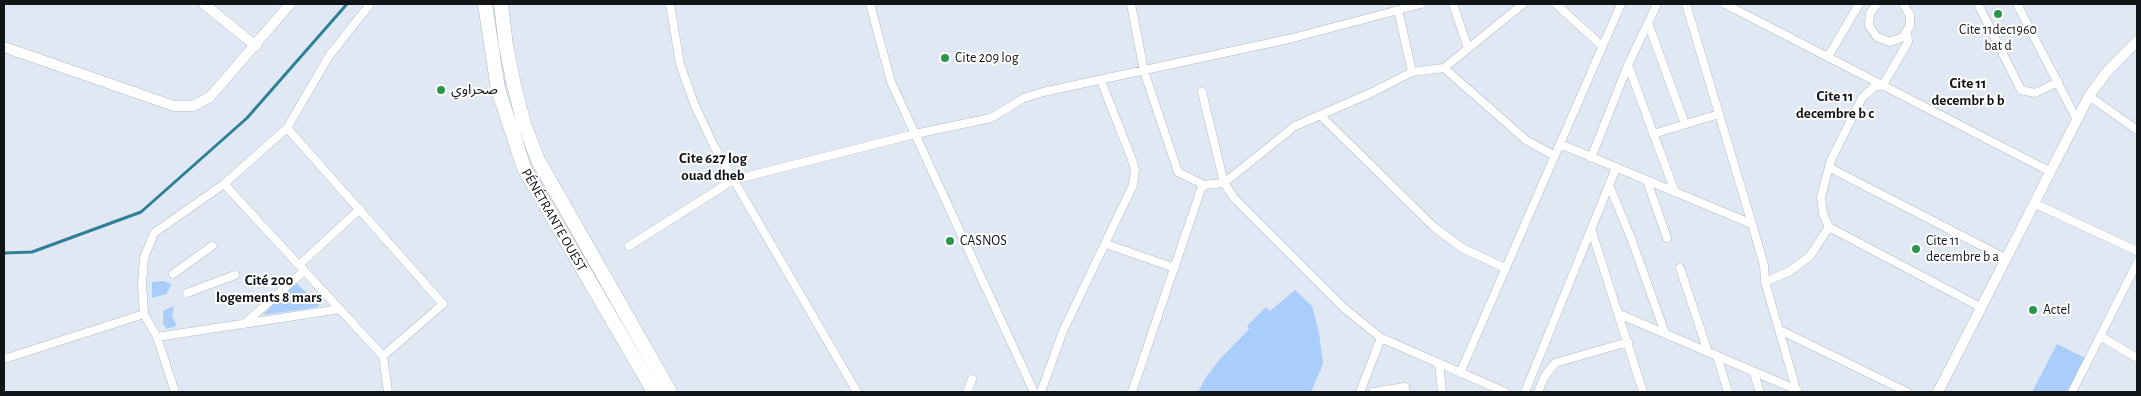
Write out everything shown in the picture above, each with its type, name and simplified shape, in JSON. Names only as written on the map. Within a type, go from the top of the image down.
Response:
[{"type":"highway","name":"PÉNÉTRANTE OUEST","points":[[485,4],[498,89],[524,168],[654,392]]},
{"type":"highway","name":"PÉNÉTRANTE OUEST","points":[[501,4],[506,46],[514,85],[524,124],[538,160],[670,392]]},
{"type":"street","points":[[204,4],[256,46]]},
{"type":"street","points":[[4,47],[183,108],[202,103],[210,97],[256,46],[290,4]]},
{"type":"street","points":[[175,392],[157,337],[144,314],[142,284],[144,258],[154,234],[224,184],[287,128],[329,56],[370,4]]},
{"type":"street","points":[[670,4],[680,64],[692,98],[714,146],[858,392]]},
{"type":"street","points":[[870,4],[891,82],[1034,392]]},
{"type":"street","points":[[1131,4],[1144,71],[1178,172],[1204,185],[1224,183],[1294,126],[1412,72],[1444,68],[1522,4]]},
{"type":"street","points":[[629,246],[733,180],[915,134],[991,118],[1024,98],[1043,92],[1293,38],[1421,4]]},
{"type":"street","points":[[1453,4],[1468,48]]},
{"type":"street","points":[[1556,4],[1602,46]]},
{"type":"street","points":[[1460,373],[1622,4]]},
{"type":"street","points":[[1591,158],[1628,65],[1657,4]]},
{"type":"street","points":[[1686,4],[1764,265],[1765,282],[1797,391]]},
{"type":"street","points":[[1725,4],[2051,172]]},
{"type":"street","points":[[1828,57],[1858,4]]},
{"type":"street","points":[[1877,4],[1868,19],[1869,26],[1877,37],[1890,42],[1903,37],[1907,32]]},
{"type":"street","points":[[1902,4],[1910,15],[1907,32],[1908,42],[1883,85],[1874,87],[1862,98],[1830,165],[1821,197],[1823,214],[1829,227],[1982,308]]},
{"type":"street","points":[[1978,4],[2021,90],[2035,93],[2058,82]]},
{"type":"street","points":[[2017,4],[2077,120]]},
{"type":"street","points":[[1398,10],[1412,72]]},
{"type":"street","points":[[1648,23],[1685,124]]},
{"type":"street","points":[[1938,392],[2036,204],[2089,96],[2106,73],[2137,41]]},
{"type":"street","points":[[1628,65],[1675,192]]},
{"type":"street","points":[[1444,68],[1526,140],[1555,156]]},
{"type":"street","points":[[1042,392],[1063,331],[1133,185],[1134,170],[1101,81]]},
{"type":"street","points":[[1202,92],[1224,183],[1234,198],[1344,308],[1381,338],[1505,392]]},
{"type":"street","points":[[2089,96],[2137,130]]},
{"type":"street","points":[[1653,134],[1719,114]]},
{"type":"street","points":[[1320,115],[1434,227],[1462,248],[1505,268]]},
{"type":"street","points":[[287,128],[443,304],[384,356]]},
{"type":"street","points":[[1560,144],[1752,224]]},
{"type":"street","points":[[1830,165],[1832,169],[2007,259]]},
{"type":"street","points":[[1525,392],[1616,168]]},
{"type":"street","points":[[1647,181],[1667,238]]},
{"type":"street","points":[[224,184],[384,356],[388,392]]},
{"type":"street","points":[[1132,392],[1201,189],[1204,185]]},
{"type":"street","points":[[1609,185],[1631,238],[1665,333]]},
{"type":"street","points":[[2036,204],[2137,251]]},
{"type":"street","points":[[244,324],[360,209]]},
{"type":"street","points":[[1765,282],[1790,271],[1810,256],[1829,227]]},
{"type":"street","points":[[1591,229],[1643,392]]},
{"type":"street","points":[[1106,244],[1175,268]]},
{"type":"street","points":[[173,274],[212,246]]},
{"type":"street","points":[[2072,392],[2137,263]]},
{"type":"street","points":[[1680,268],[1708,352]]},
{"type":"street","points":[[188,293],[235,275]]},
{"type":"street","points":[[157,337],[340,309]]},
{"type":"street","points":[[4,359],[144,314]]},
{"type":"street","points":[[1619,314],[1797,391]]},
{"type":"street","points":[[1780,330],[1908,392]]},
{"type":"street","points":[[2100,336],[2137,358]]},
{"type":"street","points":[[1360,392],[1381,338]]},
{"type":"street","points":[[1538,392],[1545,376],[1555,363],[1628,342]]},
{"type":"street","points":[[1717,356],[1728,392]]},
{"type":"street","points":[[1439,363],[1442,392]]},
{"type":"street","points":[[1753,371],[1760,392]]},
{"type":"street","points":[[967,392],[972,379]]},
{"type":"street","points":[[1373,392],[1404,387],[1405,392]]},
{"type":"shaded area","points":[[163,281],[172,284],[166,294],[152,298],[152,282]]},
{"type":"shaded area","points":[[296,283],[319,304],[318,307],[262,315]]},
{"type":"shaded area","points":[[1295,290],[1312,306],[1319,333],[1323,364],[1311,392],[1198,392],[1206,377],[1220,359],[1249,329],[1247,326],[1266,307],[1270,311]]},
{"type":"shaded area","points":[[174,306],[172,316],[177,326],[167,329],[163,324],[163,311]]},
{"type":"shaded area","points":[[2057,344],[2085,358],[2067,392],[2032,392]]},
{"type":"waterway","points":[[4,253],[32,252],[141,212],[247,118],[347,4]]},
{"type":"place","name":"Cite 11dec1960 bat d","points":[[1998,14]]},
{"type":"place","name":"Cite 209 log","points":[[945,58]]},
{"type":"place","name":"صحراوي","points":[[441,90]]},
{"type":"place","name":"CASNOS","points":[[950,241]]},
{"type":"place","name":"Cite 11 decembre b a","points":[[1916,249]]},
{"type":"place","name":"Actel","points":[[2033,310]]},
{"type":"district","name":"Cite 11 decembr b b","points":[[1968,92]]},
{"type":"district","name":"Cite 11 decembre b c","points":[[1835,104]]},
{"type":"district","name":"Cite 627 log ouad dheb","points":[[713,166]]},
{"type":"district","name":"Cité 200 logements 8 mars","points":[[269,288]]}]
